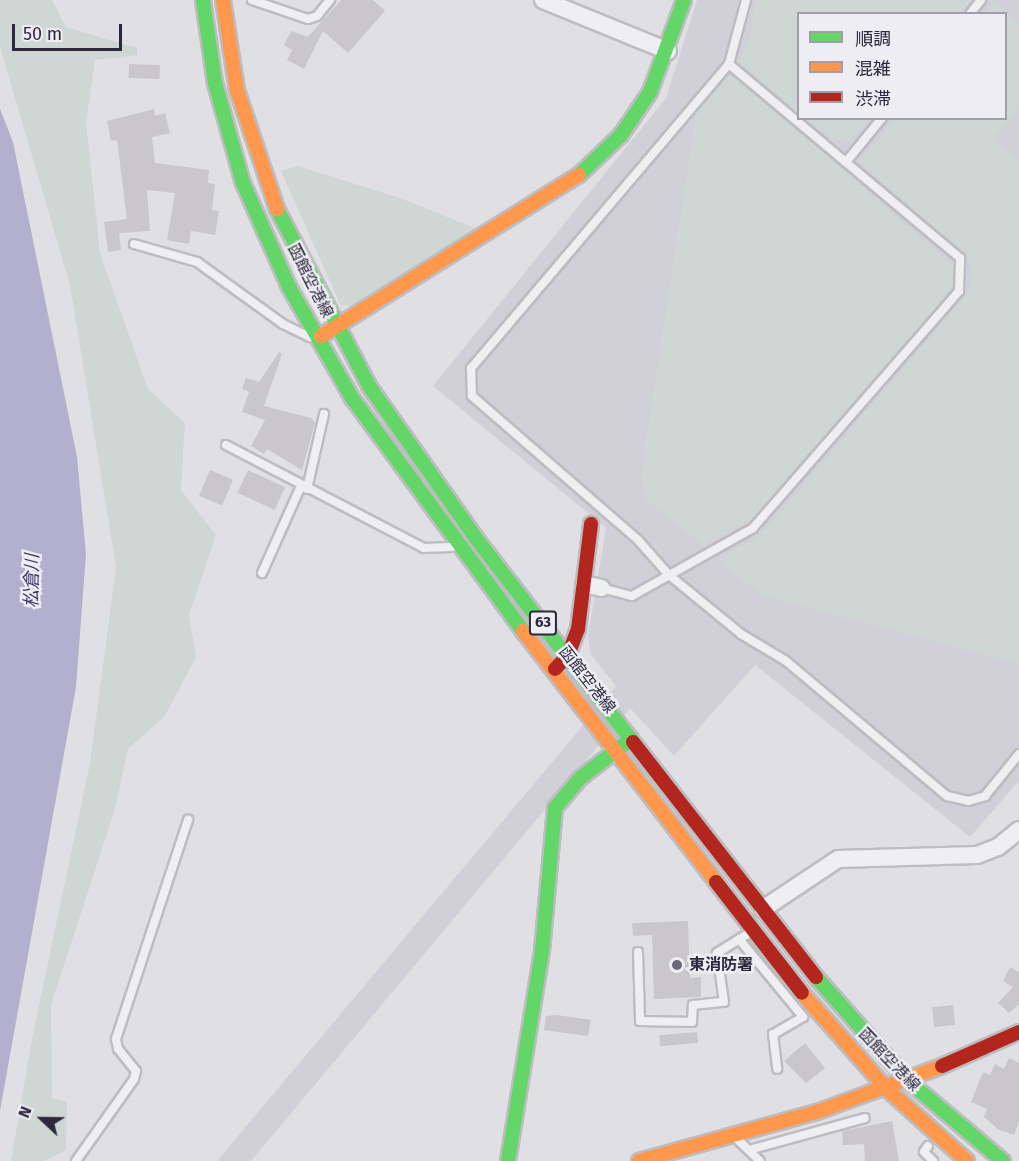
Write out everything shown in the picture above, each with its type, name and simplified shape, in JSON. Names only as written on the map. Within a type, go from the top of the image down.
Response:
[{"type":"main road","name":"函館空港線","points":[[203,0],[215,83],[234,155],[269,246],[316,339],[384,446],[457,546],[824,1022],[886,1088],[968,1161]]},
{"type":"main road","name":"函館空港線","points":[[223,0],[237,90],[266,185],[334,329],[475,537],[849,1018],[908,1080],[1003,1161]]},
{"type":"main road","points":[[316,339],[583,173],[636,114],[668,51],[684,0]]},
{"type":"main road","points":[[553,671],[568,655],[578,629],[591,524]]},
{"type":"main road","points":[[508,1161],[542,951],[555,808],[579,779],[632,737]]},
{"type":"main road","points":[[639,1161],[735,1138],[886,1088],[1019,1032]]},
{"type":"street","points":[[543,0],[668,51]]},
{"type":"street","points":[[584,584],[602,588]]},
{"type":"street","points":[[767,913],[838,859],[977,855],[998,847],[1019,830]]},
{"type":"lane","points":[[252,0],[308,19],[316,16],[330,0]]},
{"type":"lane","points":[[746,0],[729,64],[471,368],[468,384],[472,396],[638,540],[669,575],[741,634],[786,661],[947,796],[968,801],[985,796],[1019,754]]},
{"type":"lane","points":[[972,12],[981,0]]},
{"type":"lane","points":[[602,588],[632,596],[753,528],[959,291],[960,258],[729,64]]},
{"type":"lane","points":[[846,162],[880,120]]},
{"type":"lane","points":[[134,244],[197,262],[283,324],[316,339]]},
{"type":"lane","points":[[262,573],[304,487],[324,414]]},
{"type":"lane","points":[[226,445],[424,548],[442,551],[475,537]]},
{"type":"lane","points":[[76,1161],[134,1079],[135,1071],[118,1049],[116,1039],[188,820]]},
{"type":"lane","points":[[638,952],[640,1021],[693,1022],[693,1005],[724,1002],[717,953],[753,929],[767,913]]},
{"type":"lane","points":[[739,939],[803,1017],[773,1034],[777,1069]]},
{"type":"lane","points":[[749,1150],[865,1118]]},
{"type":"lane","points":[[735,1138],[760,1161]]},
{"type":"lane","points":[[928,1146],[924,1152],[933,1161]]},
{"type":"shaded area","points":[[0,0],[52,0],[66,27],[137,48],[137,55],[95,60],[86,123],[100,253],[148,389],[185,423],[181,490],[216,535],[189,615],[196,657],[165,716],[128,749],[115,809],[51,1005],[52,1098],[67,1102],[66,1150],[45,1161],[11,1161],[33,1034],[90,763],[116,567],[70,285],[0,47]]},
{"type":"shaded area","points":[[697,0],[1019,0],[1019,781],[970,837],[755,665],[674,756],[630,708],[251,1161],[217,1161],[616,686],[591,655],[588,636],[606,528],[433,386],[666,98]]},
{"type":"shaded area","points":[[755,0],[971,0],[961,12],[797,12],[797,111],[737,61],[750,40]]},
{"type":"shaded area","points":[[995,2],[1006,12],[986,12]]},
{"type":"shaded area","points":[[1007,12],[1019,23],[1019,108],[993,139],[1019,162],[1019,664],[764,596],[724,566],[721,558],[761,535],[967,294],[973,276],[967,256],[859,162],[895,120],[1007,120]]},
{"type":"shaded area","points":[[730,71],[951,264],[956,274],[950,292],[752,521],[703,545],[646,500],[641,475],[697,107]]},
{"type":"shaded area","points":[[808,120],[870,120],[849,142],[832,139]]},
{"type":"shaded area","points":[[298,166],[400,198],[477,229],[351,307],[340,304],[281,171]]},
{"type":"water","name":"松倉川","points":[[0,109],[13,142],[77,457],[86,554],[76,687],[0,1111]]},
{"type":"building","points":[[341,0],[373,0],[385,11],[348,53],[323,31],[304,69],[287,60],[292,50],[284,45],[291,31],[308,37]]},
{"type":"building","points":[[129,64],[160,65],[159,79],[129,78]]},
{"type":"building","points":[[154,109],[155,116],[165,113],[170,133],[152,137],[155,163],[209,170],[208,183],[215,184],[212,210],[219,211],[215,235],[191,231],[189,244],[167,240],[175,193],[147,190],[150,231],[119,233],[121,250],[108,252],[104,222],[127,219],[117,140],[111,141],[107,121]]},
{"type":"building","points":[[279,352],[282,354],[264,406],[311,418],[315,423],[302,470],[267,449],[264,454],[251,446],[265,420],[242,412],[249,392],[242,389],[246,378],[259,382]]},
{"type":"building","points":[[210,470],[233,480],[222,506],[199,496]]},
{"type":"building","points":[[248,470],[285,487],[275,510],[237,493]]},
{"type":"building","points":[[688,921],[690,978],[701,977],[701,997],[654,999],[652,935],[633,936],[632,923]]},
{"type":"building","points":[[1010,967],[1019,972],[1019,1004],[1009,1013],[998,1003],[1013,987],[1003,981]]},
{"type":"building","points":[[953,1005],[955,1025],[934,1027],[932,1007]]},
{"type":"building","points":[[557,1015],[591,1020],[588,1036],[544,1030],[546,1016]]},
{"type":"building","points":[[697,1032],[698,1043],[660,1046],[659,1035]]},
{"type":"building","points":[[805,1043],[825,1068],[806,1083],[784,1061]]},
{"type":"building","points":[[1009,1058],[1019,1063],[1019,1121],[1014,1135],[999,1130],[984,1117],[987,1109],[971,1102],[983,1072],[990,1075],[995,1064],[1004,1069]]},
{"type":"building","points":[[892,1121],[899,1161],[865,1161],[864,1144],[843,1145],[842,1131]]},
{"type":"traffic: fast","points":[[203,0],[215,83],[243,183],[289,287],[352,398],[523,631]]},
{"type":"traffic: fast","points":[[579,175],[621,135],[650,92],[684,0]]},
{"type":"traffic: fast","points":[[277,209],[369,386],[475,537],[633,742]]},
{"type":"traffic: fast","points":[[508,1161],[542,951],[555,808],[579,779],[631,739]]},
{"type":"traffic: fast","points":[[816,977],[907,1080],[1003,1161]]},
{"type":"traffic: slow","points":[[223,0],[237,90],[277,209]]},
{"type":"traffic: slow","points":[[321,336],[579,175]]},
{"type":"traffic: slow","points":[[523,631],[716,882]]},
{"type":"traffic: slow","points":[[802,993],[886,1088],[967,1161]]},
{"type":"traffic: slow","points":[[639,1161],[817,1112],[942,1066]]},
{"type":"traffic: jam","points":[[555,669],[568,655],[578,629],[591,524]]},
{"type":"traffic: jam","points":[[633,742],[816,977]]},
{"type":"traffic: jam","points":[[716,882],[802,993]]},
{"type":"traffic: jam","points":[[942,1066],[1019,1032]]},
{"type":"place","name":"東消防署","points":[[677,965]]}]
